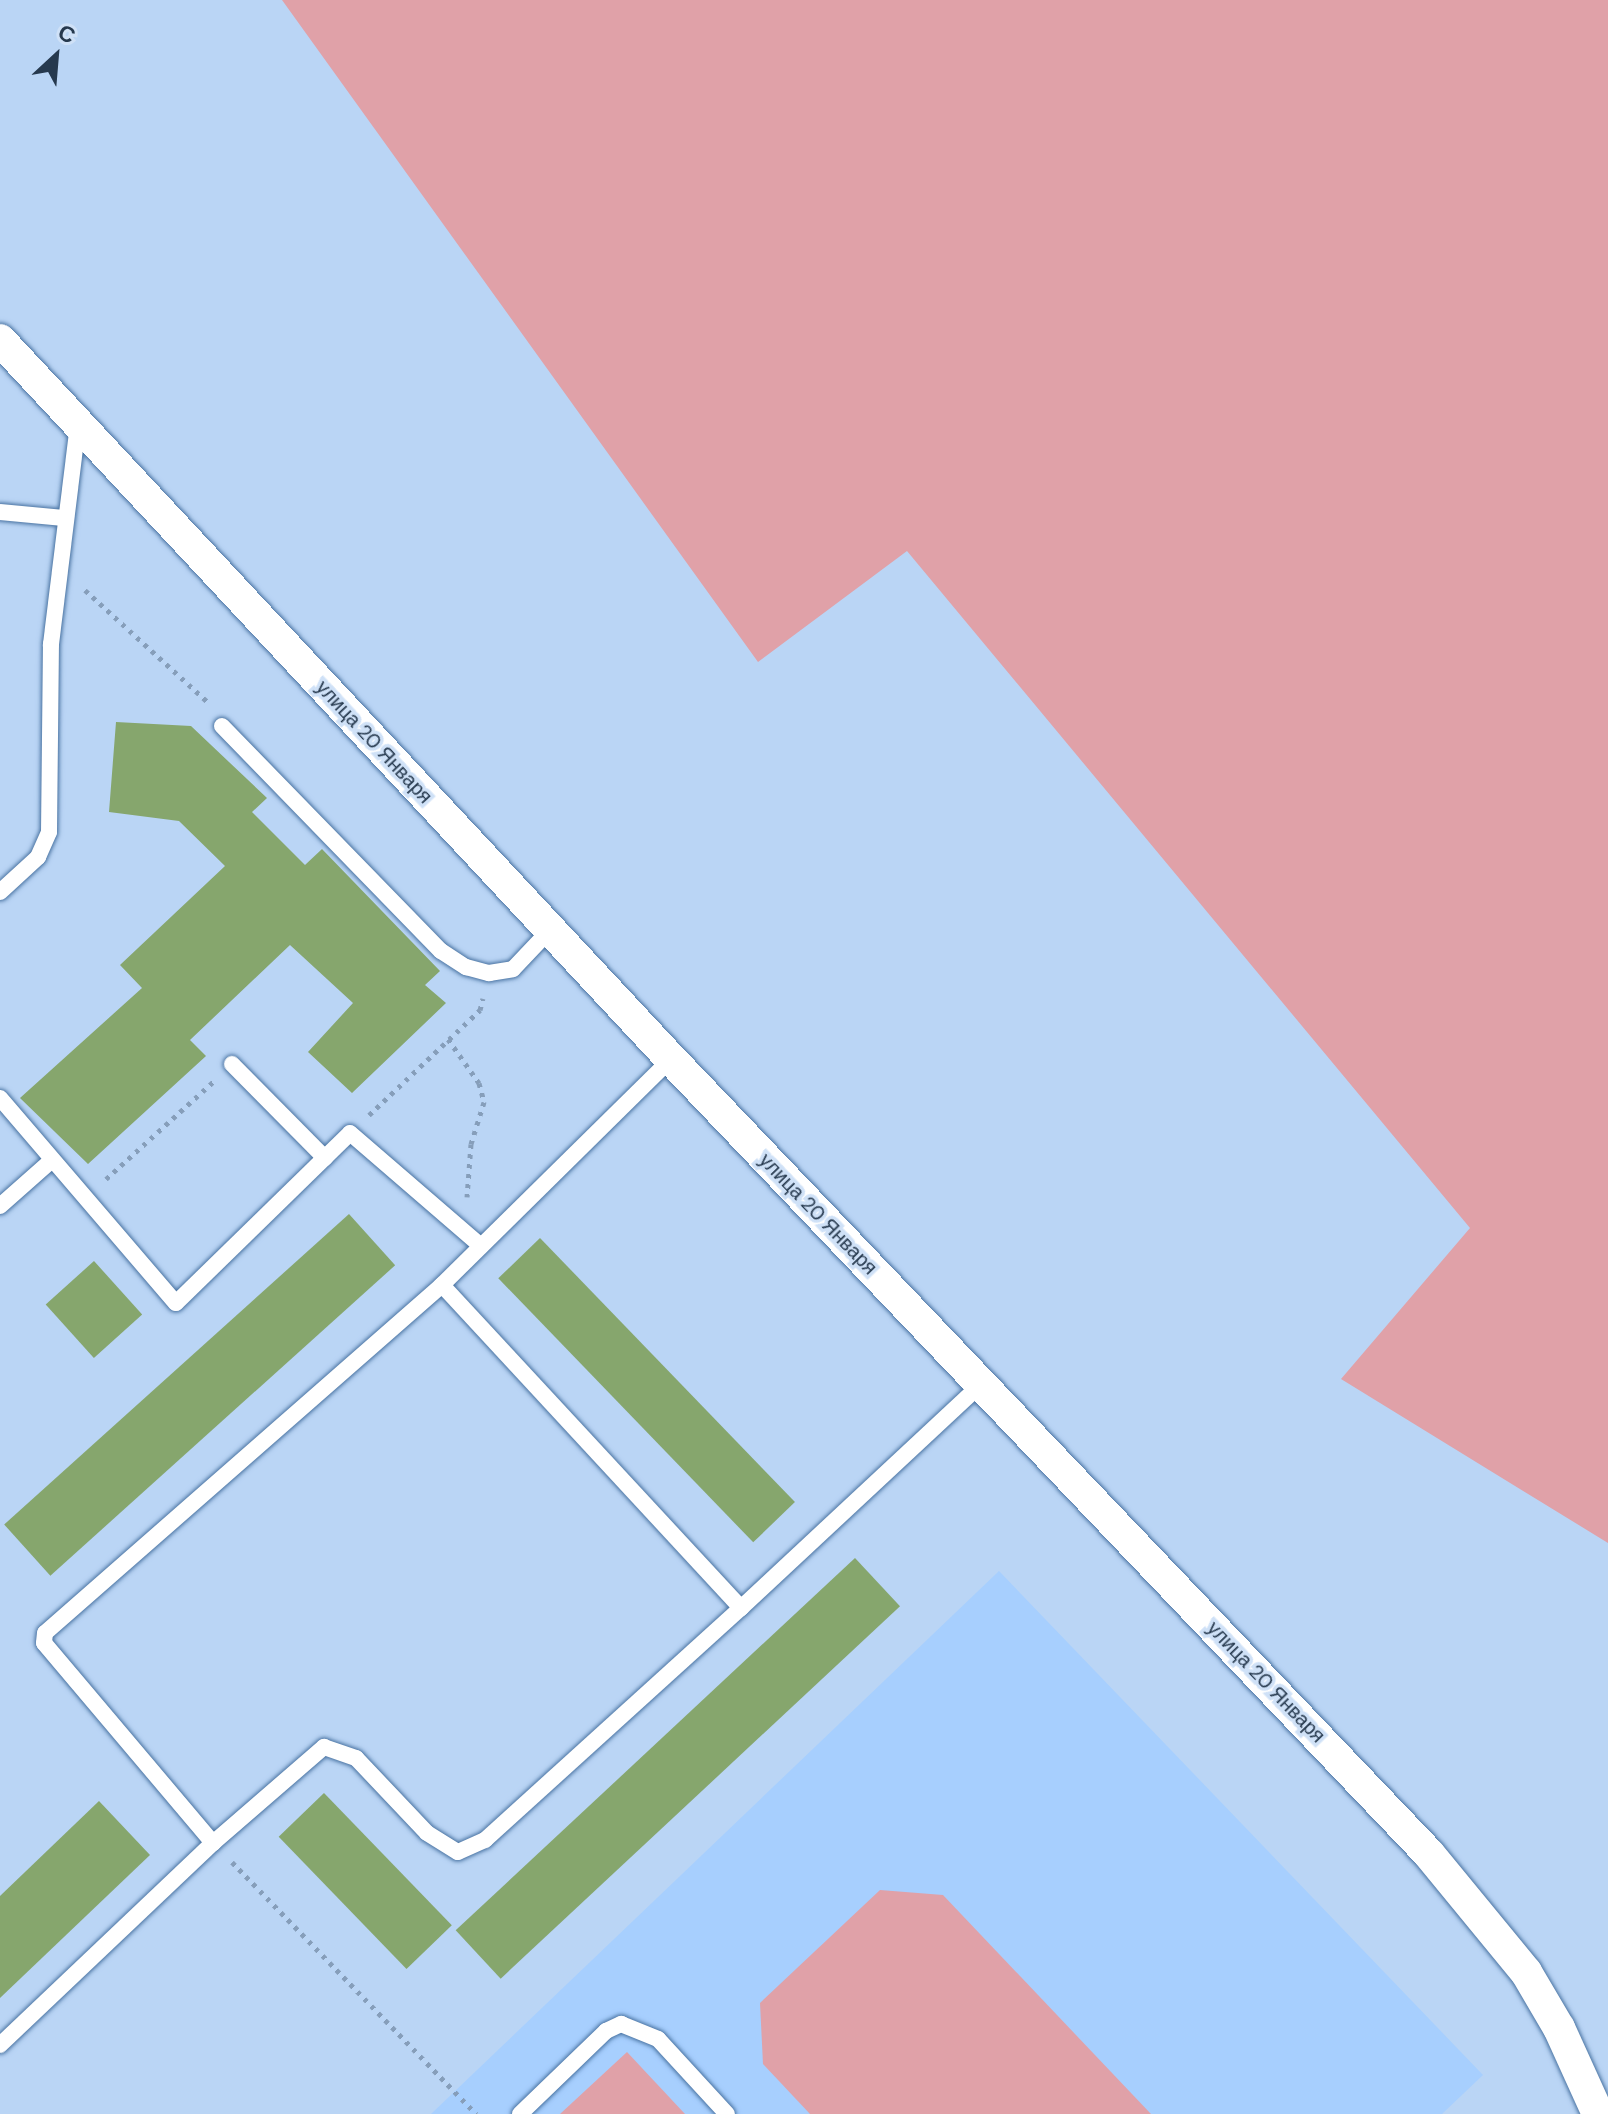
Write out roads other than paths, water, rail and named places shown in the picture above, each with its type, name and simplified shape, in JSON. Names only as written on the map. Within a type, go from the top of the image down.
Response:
[{"type":"street","name":"улица 20 Января","points":[[0,340],[671,1059],[1480,1912],[1559,2028],[1598,2114]]},
{"type":"lane","points":[[0,892],[38,857],[49,832],[51,644],[64,518],[78,425]]},
{"type":"lane","points":[[0,512],[64,518]]},
{"type":"lane","points":[[222,726],[441,951],[489,973],[513,969],[550,930]]},
{"type":"lane","points":[[213,1843],[52,1655],[44,1643],[45,1633],[442,1285],[671,1059]]},
{"type":"lane","points":[[232,1064],[325,1158]]},
{"type":"lane","points":[[0,1098],[176,1303],[350,1133],[481,1246]]},
{"type":"lane","points":[[0,1206],[52,1160]]},
{"type":"lane","points":[[442,1285],[741,1608]]},
{"type":"lane","points":[[0,2045],[213,1843],[324,1747],[356,1758],[443,1846],[471,1850],[741,1608],[981,1384]]},
{"type":"lane","points":[[520,2114],[606,2031],[621,2024],[658,2039],[727,2114]]}]
